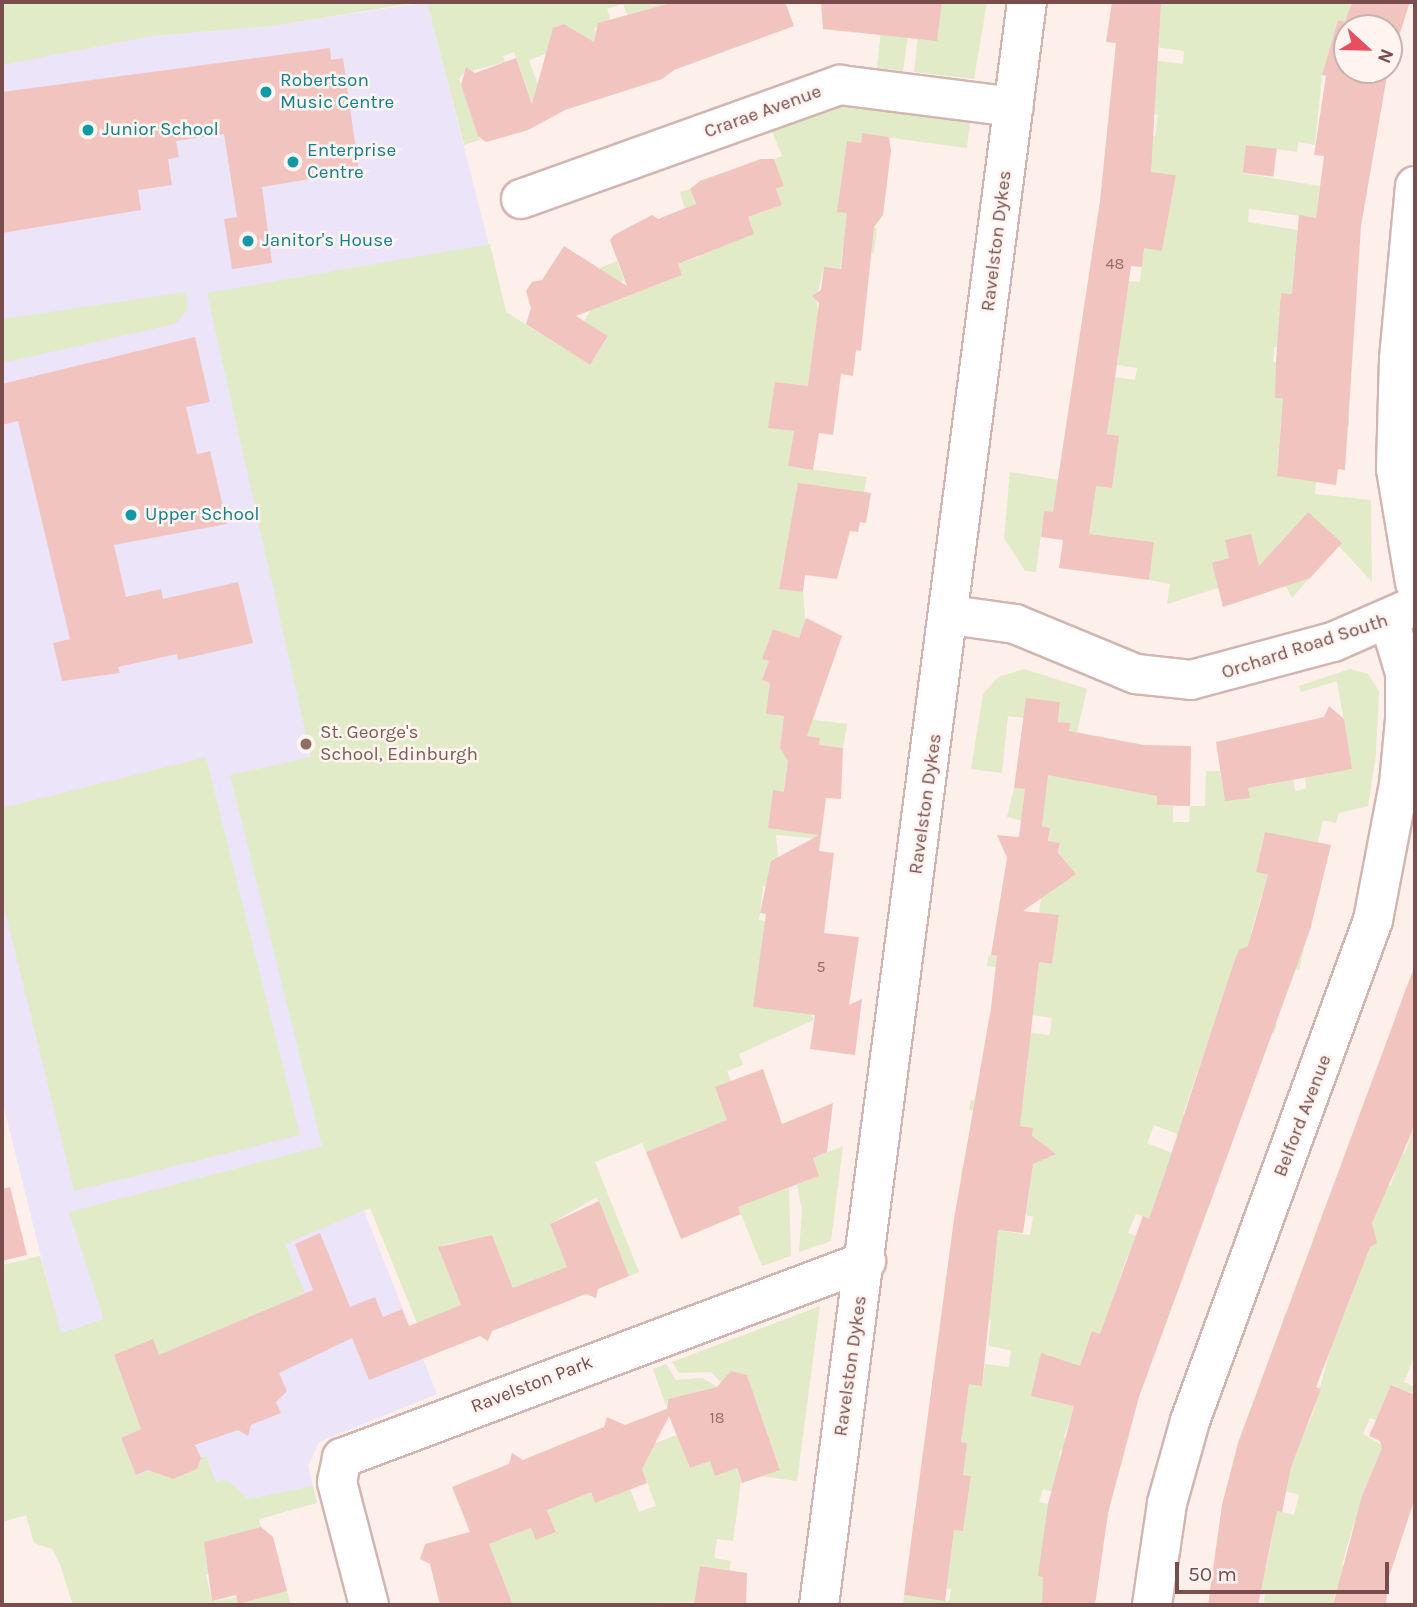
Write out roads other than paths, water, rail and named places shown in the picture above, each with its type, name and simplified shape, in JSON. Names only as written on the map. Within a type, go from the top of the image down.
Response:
[{"type":"street","name":"Ravelston Dykes","points":[[818,1605],[951,615],[1027,2]]},
{"type":"street","name":"Crarae Avenue","points":[[521,199],[840,85],[1014,107]]},
{"type":"street","points":[[1415,186],[1399,359],[1396,469],[1415,582]]},
{"type":"street","name":"Orchard Road South","points":[[951,615],[1002,620],[1123,670],[1171,680],[1266,663],[1402,613]]},
{"type":"street","name":"Belford Avenue","points":[[1152,1605],[1167,1503],[1190,1421],[1373,920],[1405,729],[1402,613]]},
{"type":"street","name":"Ravelston Park","points":[[369,1605],[337,1482],[342,1458],[866,1261]]},
{"type":"place","name":"Robertson Music Centre","points":[[266,92]]},
{"type":"place","name":"Junior School","points":[[88,130]]},
{"type":"place","name":"Enterprise Centre","points":[[293,162]]},
{"type":"place","name":"Janitor's House","points":[[248,241]]},
{"type":"place","name":"Upper School","points":[[131,515]]},
{"type":"place","name":"St. George's School, Edinburgh","points":[[306,744]]}]
